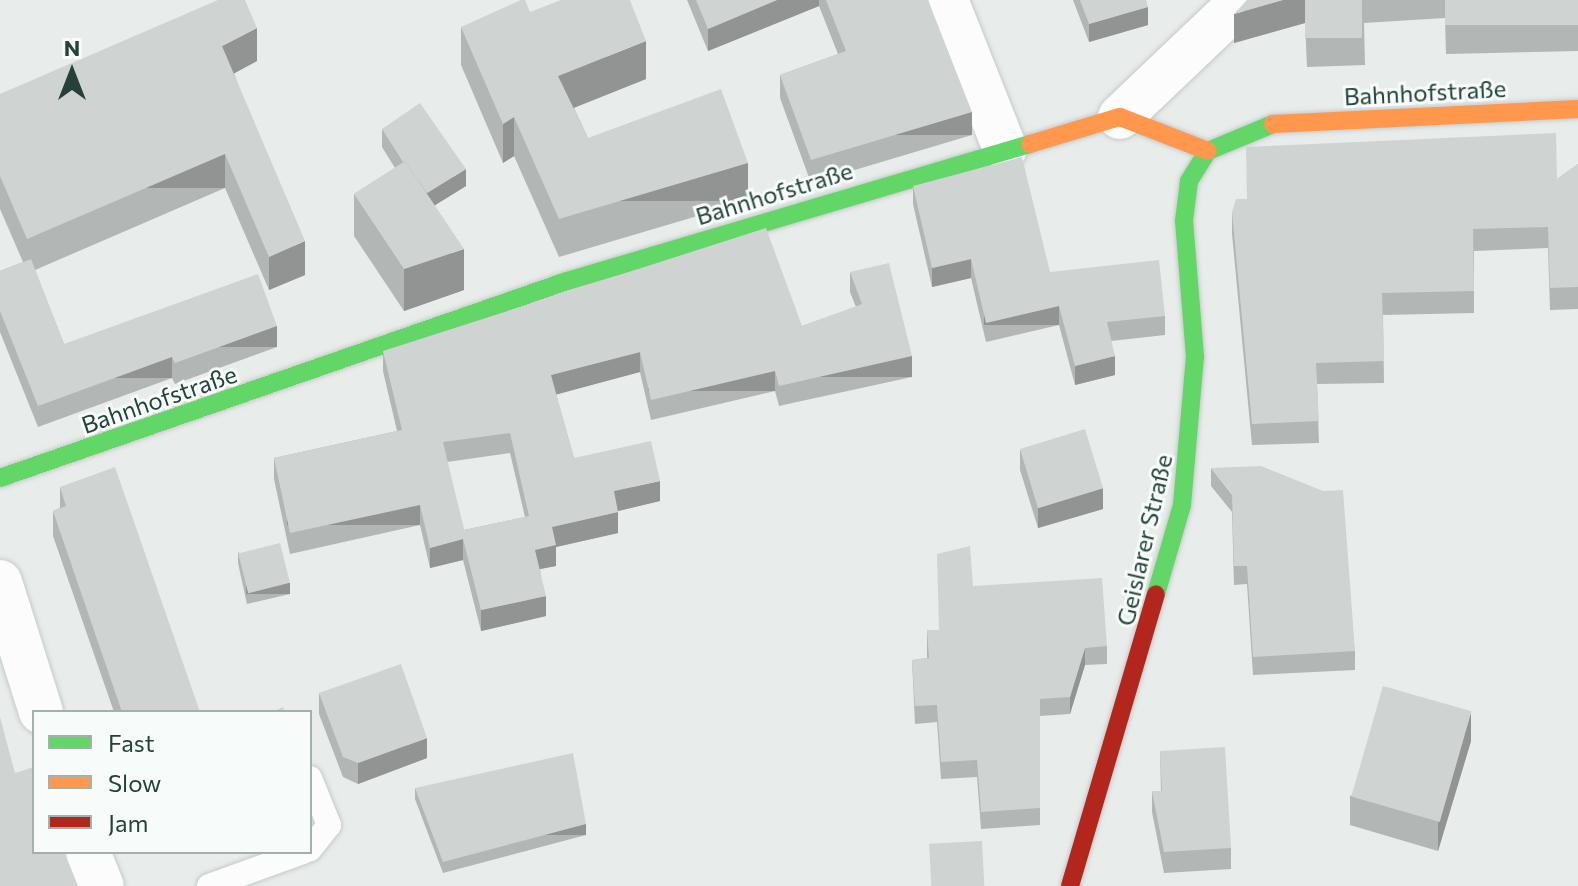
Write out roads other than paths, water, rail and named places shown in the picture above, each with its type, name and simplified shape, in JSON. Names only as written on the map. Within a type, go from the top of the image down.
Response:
[{"type":"street","points":[[946,0],[1005,149]]},
{"type":"street","points":[[1208,151],[1120,117],[1243,0]]},
{"type":"street","name":"Bahnhofstraße","points":[[1208,151],[1273,124],[1578,109]]},
{"type":"street","name":"Bahnhofstraße","points":[[0,478],[567,281],[1120,117]]},
{"type":"street","name":"Geislarer Straße","points":[[1070,886],[1182,505],[1195,357],[1184,221],[1189,181],[1208,151]]},
{"type":"street","points":[[0,582],[40,710]]},
{"type":"street","points":[[89,854],[102,886]]},
{"type":"lane","points":[[312,783],[329,825],[312,846]]},
{"type":"lane","points":[[209,886],[297,854]]}]
